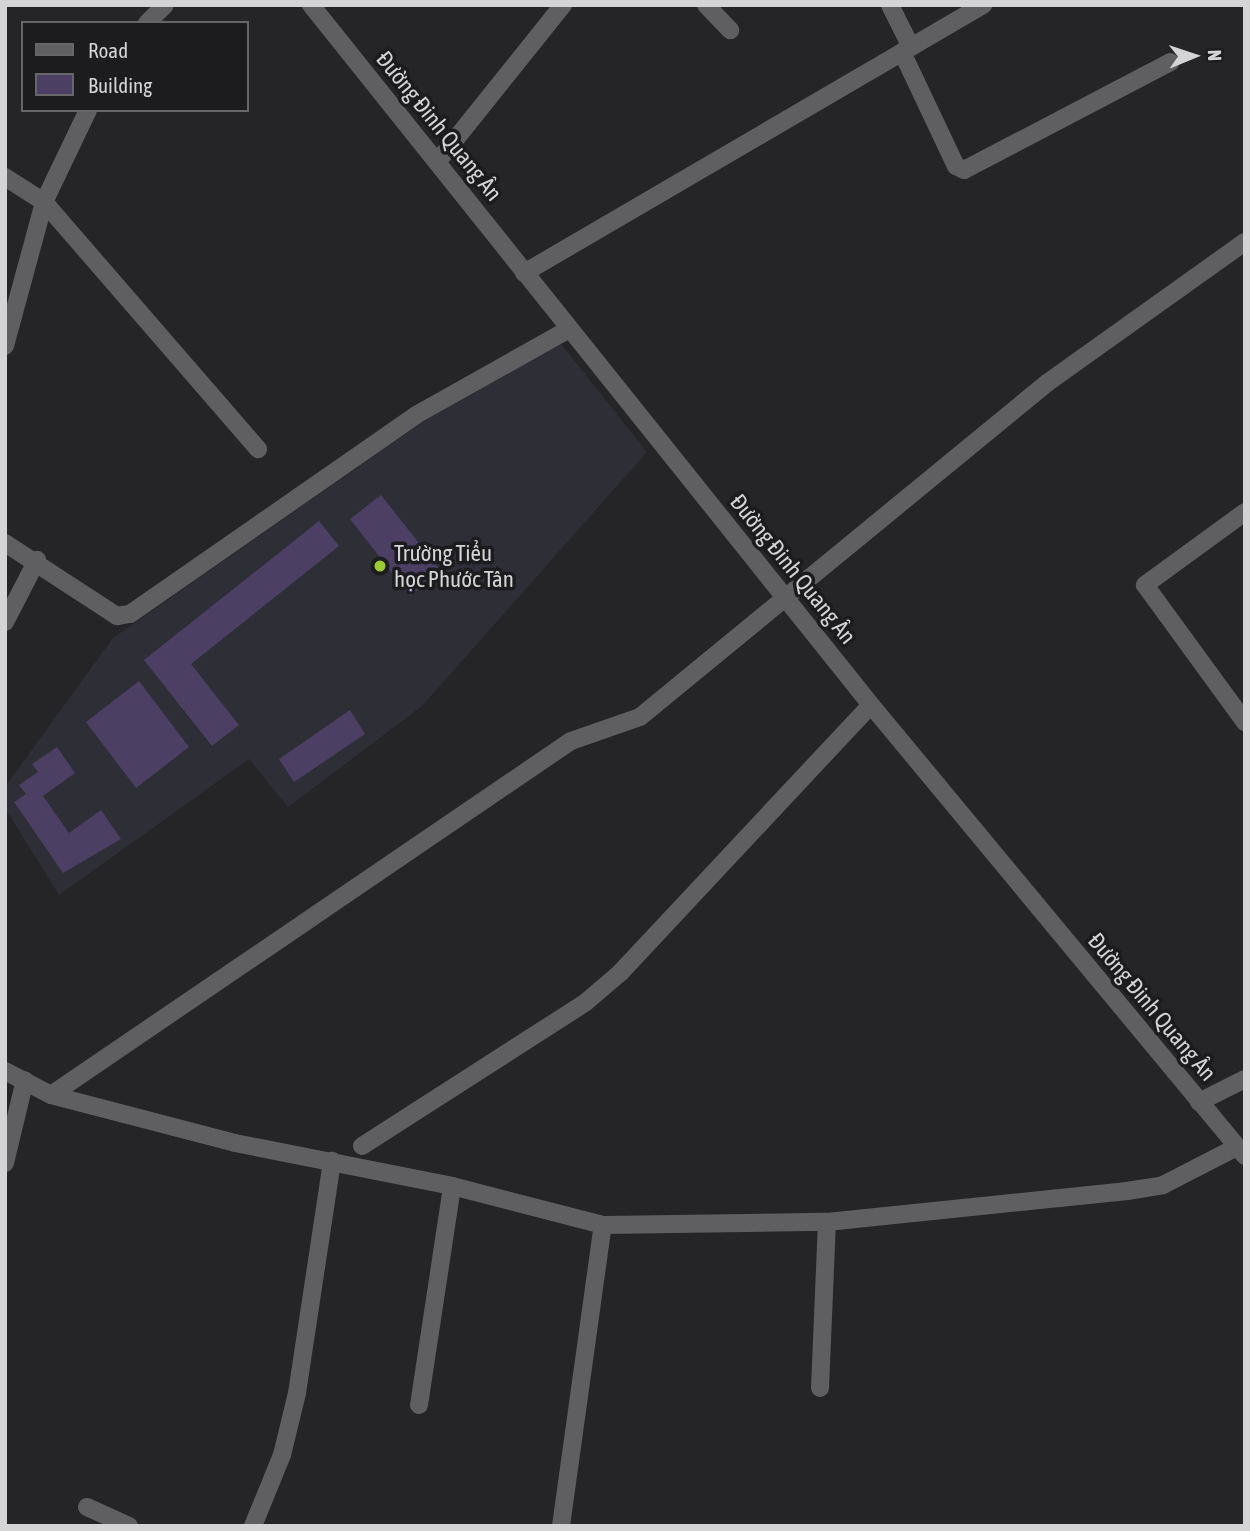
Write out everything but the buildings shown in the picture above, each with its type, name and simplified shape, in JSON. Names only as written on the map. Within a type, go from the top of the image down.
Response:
[{"type":"street","points":[[149,21],[165,5]]},
{"type":"street","name":"Đường Đinh Quang Ân","points":[[311,5],[871,705],[1241,1152]]},
{"type":"street","points":[[438,161],[563,5]]},
{"type":"street","points":[[706,5],[730,30]]},
{"type":"street","points":[[890,5],[956,166],[964,170],[1171,62]]},
{"type":"street","points":[[524,273],[983,5]]},
{"type":"street","points":[[5,346],[44,202],[87,112]]},
{"type":"street","points":[[5,177],[44,202],[258,449]]},
{"type":"street","points":[[51,1094],[571,741],[640,717],[782,595],[1047,383],[1245,242]]},
{"type":"street","points":[[5,543],[37,560],[117,616],[130,614],[416,415],[569,328]]},
{"type":"street","points":[[1245,512],[1145,585],[1245,722]]},
{"type":"street","points":[[5,622],[37,560]]},
{"type":"street","points":[[362,1146],[586,1002],[620,973],[871,705]]},
{"type":"street","points":[[5,1071],[51,1094],[235,1143],[452,1186],[603,1225],[827,1222],[1163,1185],[1241,1152]]},
{"type":"street","points":[[1199,1102],[1245,1079]]},
{"type":"street","points":[[5,1163],[25,1080]]},
{"type":"street","points":[[253,1526],[282,1455],[297,1393],[332,1161]]},
{"type":"street","points":[[419,1405],[452,1186]]},
{"type":"street","points":[[820,1388],[827,1222]]},
{"type":"street","points":[[561,1526],[603,1225]]},
{"type":"street","points":[[87,1507],[129,1526]]},
{"type":"shaded area","name":"Trường Tiểu học Phước Tân","points":[[561,344],[647,452],[422,706],[288,807],[249,759],[59,895],[5,808],[5,787],[113,638],[426,420]]},
{"type":"place","name":"Trường Tiểu học Phước Tân","points":[[380,566]]}]
